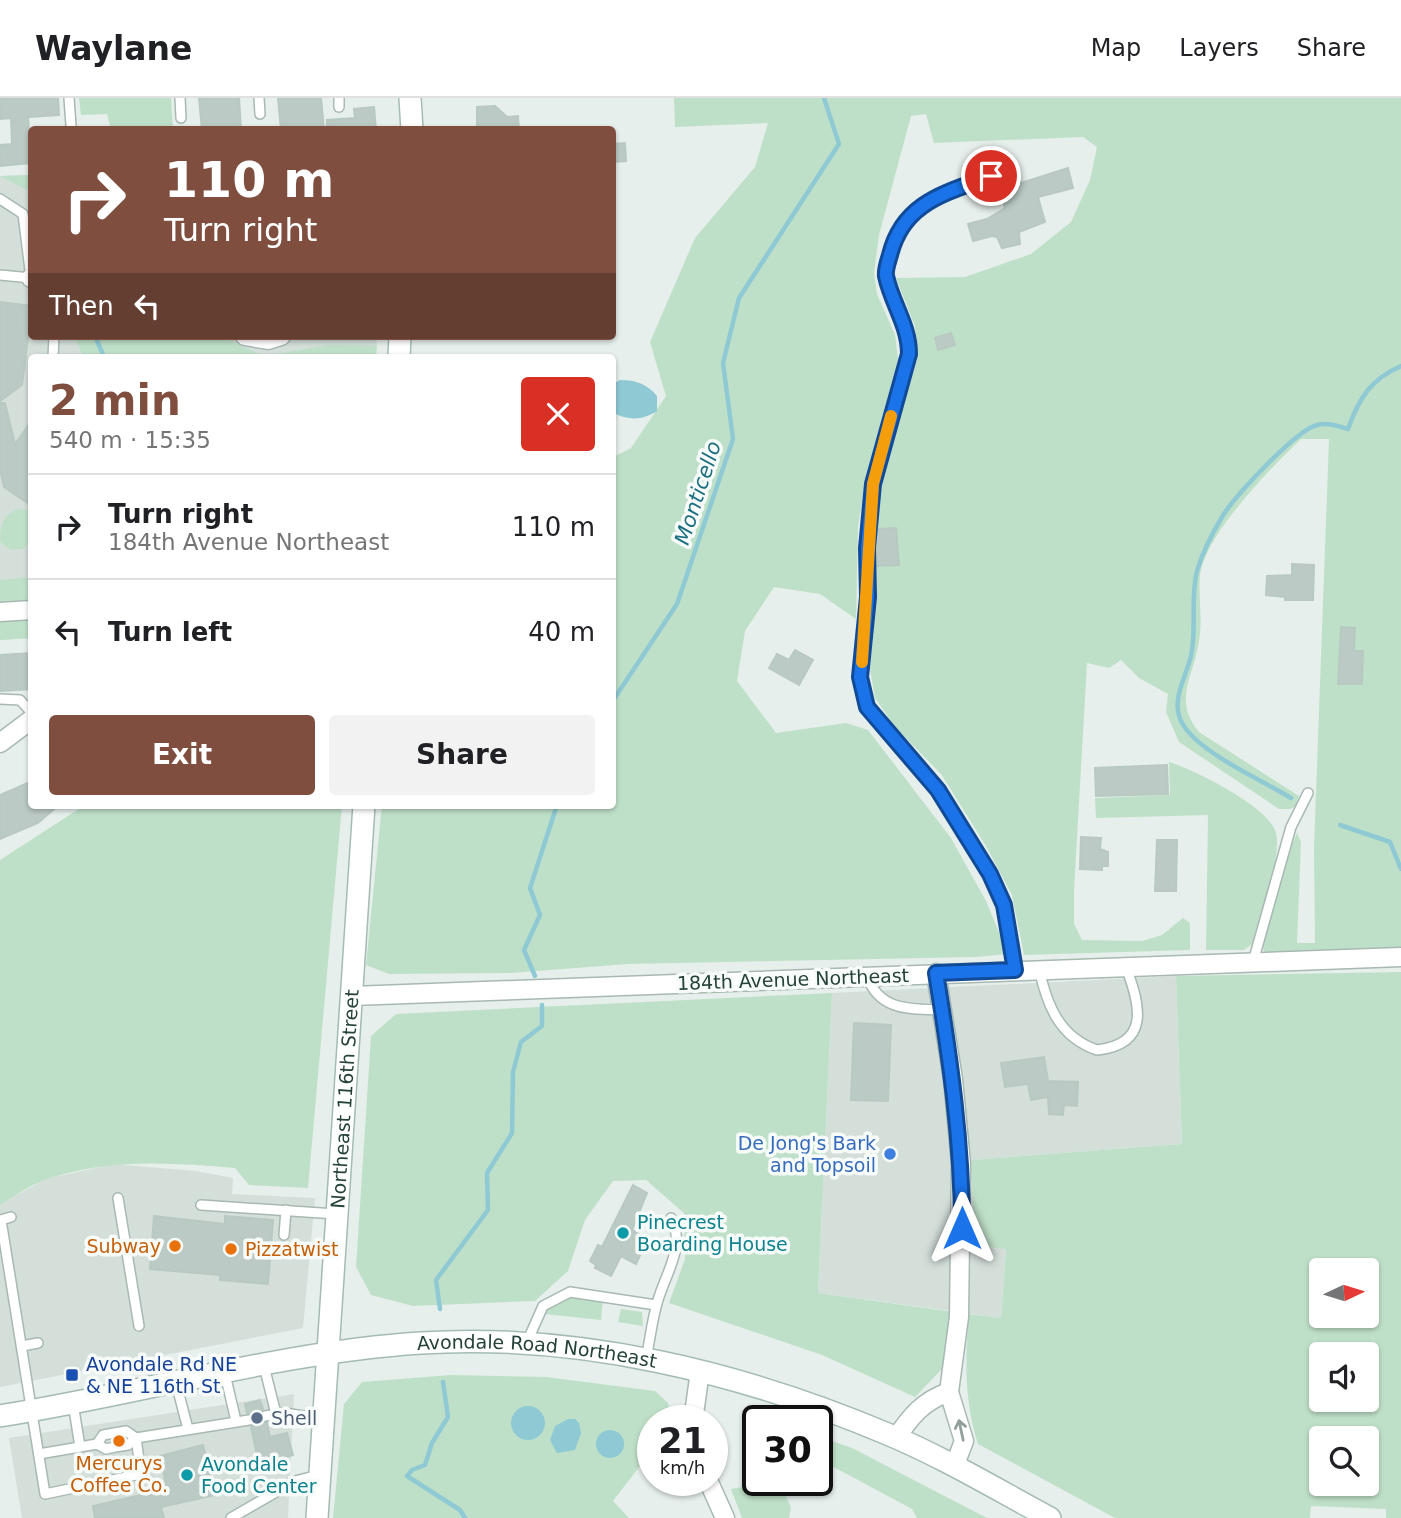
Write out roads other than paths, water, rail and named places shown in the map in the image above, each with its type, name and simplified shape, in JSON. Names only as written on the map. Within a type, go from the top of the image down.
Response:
[{"type":"main road","points":[[410,98],[412,126]]},
{"type":"main road","name":"Northeast 116th Street","points":[[317,1518],[364,809]]},
{"type":"main road","name":"Avondale Road Northeast","points":[[0,1416],[329,1354],[420,1343],[527,1342],[700,1371],[811,1404],[896,1438],[1050,1518]]},
{"type":"street","points":[[0,612],[28,610]]},
{"type":"street","points":[[0,743],[28,722]]},
{"type":"street","name":"184th Avenue Northeast","points":[[352,996],[1401,957]]},
{"type":"street","points":[[936,973],[953,1079],[961,1164],[959,1317],[949,1392],[964,1441],[954,1467]]},
{"type":"street","points":[[695,1405],[700,1371]]},
{"type":"street","points":[[896,1438],[913,1413],[930,1398],[949,1392]]},
{"type":"street","points":[[715,1496],[725,1518]]},
{"type":"lane","points":[[69,98],[71,125]]},
{"type":"lane","points":[[180,98],[181,117]]},
{"type":"lane","points":[[259,98],[260,114]]},
{"type":"lane","points":[[991,176],[920,204],[902,225],[892,247],[885,274],[909,336],[909,354],[873,484],[867,548],[868,597],[860,677],[867,707],[938,790],[990,874],[1004,905],[1015,970]]},
{"type":"lane","points":[[0,200],[23,214],[28,254]]},
{"type":"lane","points":[[0,275],[28,278]]},
{"type":"lane","points":[[0,699],[20,700],[28,709]]},
{"type":"lane","points":[[1253,962],[1291,827],[1308,793]]},
{"type":"lane","points":[[1039,969],[1054,1017],[1073,1037],[1097,1050],[1119,1045],[1130,1038],[1136,1028],[1139,1009],[1125,966]]},
{"type":"lane","points":[[867,976],[880,1000],[892,1006],[942,1010]]},
{"type":"lane","points":[[118,1198],[139,1326]]},
{"type":"lane","points":[[201,1205],[337,1214]]},
{"type":"lane","points":[[284,1235],[286,1210]]},
{"type":"lane","points":[[646,1361],[656,1305],[674,1257],[678,1230],[671,1218]]},
{"type":"lane","points":[[4,1219],[45,1494],[141,1474],[136,1437]]},
{"type":"lane","points":[[527,1342],[543,1306],[569,1292],[656,1305]]},
{"type":"lane","points":[[22,1346],[38,1343]]},
{"type":"lane","points":[[264,1366],[276,1414]]},
{"type":"lane","points":[[225,1374],[236,1420]]},
{"type":"lane","points":[[176,1383],[188,1429]]},
{"type":"lane","points":[[73,1403],[80,1447]]},
{"type":"lane","points":[[265,1416],[276,1414],[323,1420]]},
{"type":"lane","points":[[39,1454],[97,1444],[106,1449],[128,1445],[136,1437],[249,1420]]},
{"type":"lane","points":[[97,1444],[103,1434],[125,1431],[136,1437]]},
{"type":"lane","points":[[231,1518],[295,1481],[320,1475]]},
{"type":"water","points":[[620,380],[636,382],[649,388],[657,396],[657,411],[646,417],[635,418],[616,414],[616,382]]},
{"type":"water","points":[[528,1406],[540,1411],[545,1423],[540,1435],[528,1440],[516,1435],[511,1423],[516,1411]]},
{"type":"water","points":[[568,1419],[575,1419],[579,1423],[581,1433],[575,1450],[557,1453],[550,1440],[555,1426]]},
{"type":"water","points":[[610,1430],[620,1434],[624,1444],[620,1454],[610,1458],[600,1454],[596,1444],[600,1434]]},
{"type":"waterway","name":"Monticello","points":[[616,696],[677,604],[733,439],[723,363],[739,298],[839,144],[824,98]]},
{"type":"waterway","points":[[97,340],[103,354]]},
{"type":"waterway","points":[[1291,798],[1216,755],[1190,734],[1182,723],[1178,698],[1193,645],[1197,571],[1222,517],[1266,465],[1295,439],[1317,425],[1329,424],[1348,429],[1367,391],[1382,377],[1401,366]]},
{"type":"waterway","name":"Monticello","points":[[535,976],[524,950],[540,915],[530,888],[556,809]]},
{"type":"waterway","points":[[1340,825],[1390,842],[1401,869]]},
{"type":"waterway","name":"Monticello","points":[[440,1309],[436,1280],[488,1210],[487,1173],[512,1133],[513,1072],[521,1042],[542,1026],[542,1005]]},
{"type":"waterway","name":"Monticello","points":[[443,1382],[448,1417],[432,1443],[425,1465],[412,1470],[407,1476],[460,1510],[465,1518]]},
{"type":"place","name":"De Jong's Bark and Topsoil","points":[[890,1154]]},
{"type":"place","name":"Pinecrest Boarding House","points":[[623,1233]]},
{"type":"place","name":"Subway","points":[[175,1246]]},
{"type":"place","name":"Pizzatwist","points":[[231,1249]]},
{"type":"place","name":"Avondale Rd NE & NE 116th St","points":[[72,1375]]},
{"type":"place","name":"Shell","points":[[257,1418]]},
{"type":"place","name":"Mercurys Coffee Co.","points":[[119,1441]]},
{"type":"place","name":"Avondale Food Center","points":[[187,1475]]}]
